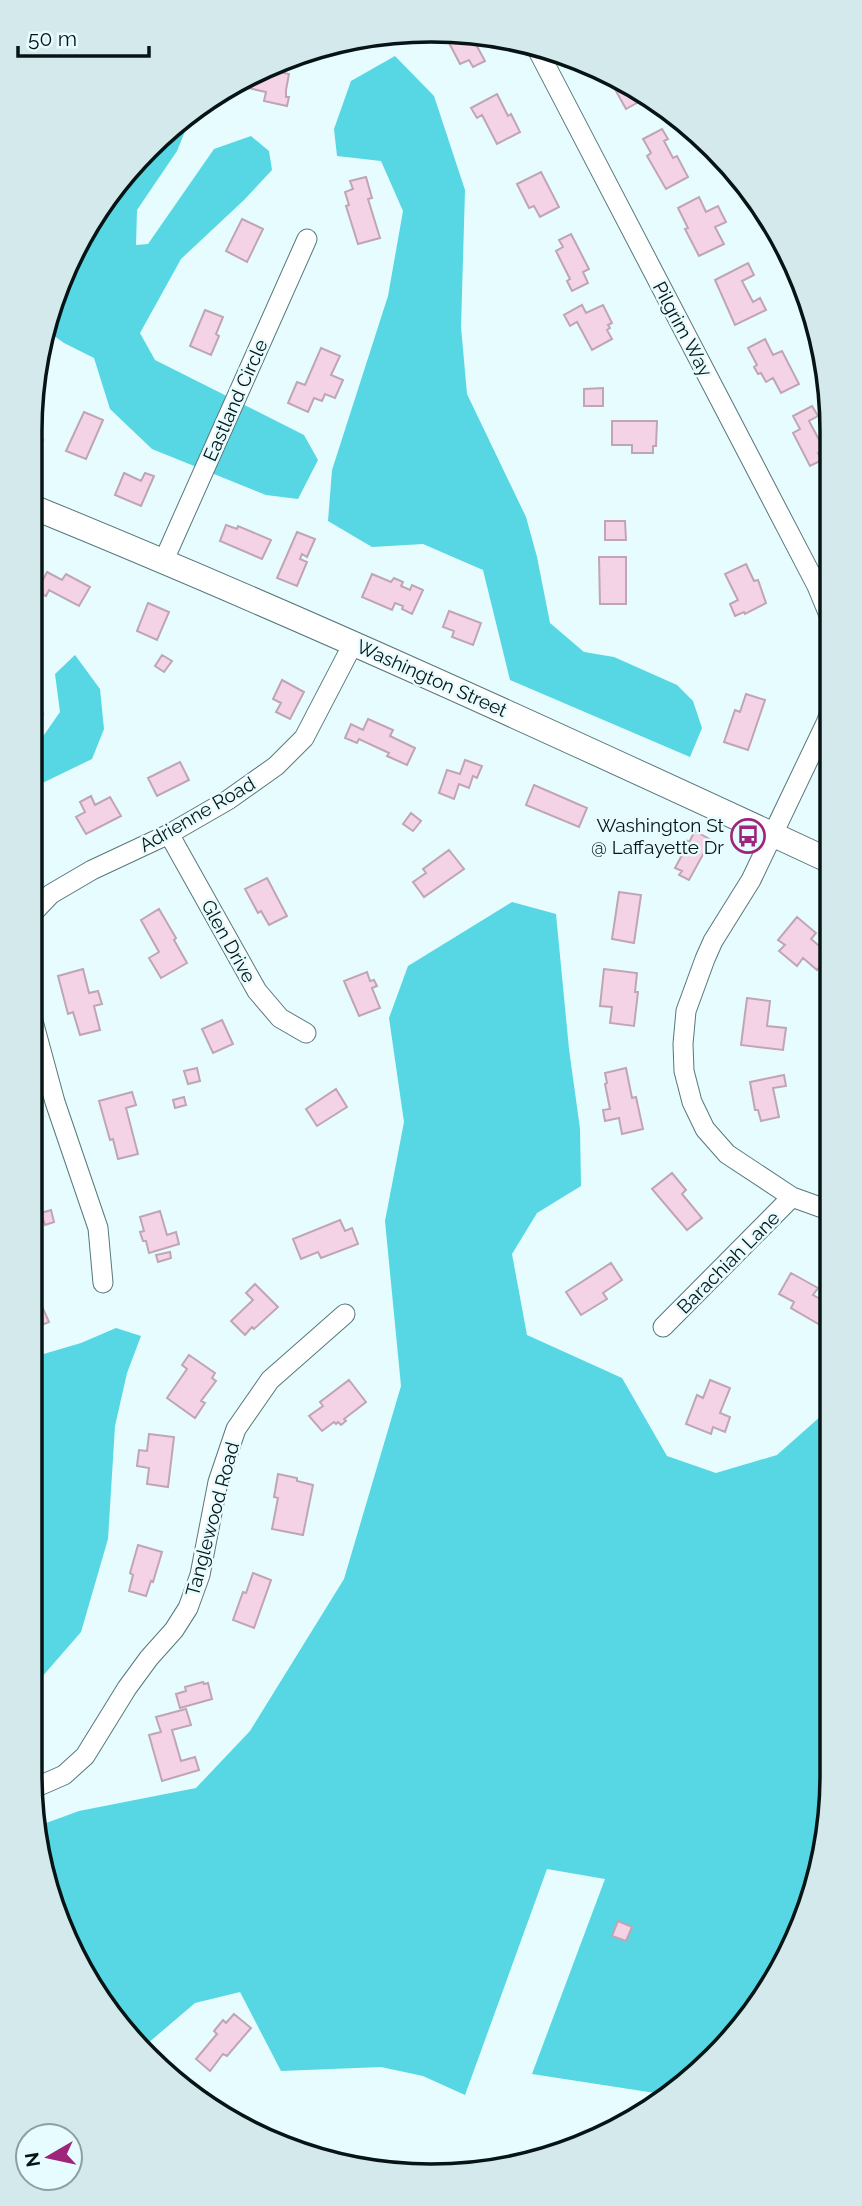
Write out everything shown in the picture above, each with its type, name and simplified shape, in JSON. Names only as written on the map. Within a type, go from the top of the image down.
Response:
[{"type":"main road","name":"Washington Street","points":[[42,511],[354,642],[820,856]]},
{"type":"street","name":"Pilgrim Way","points":[[542,58],[820,596]]},
{"type":"street","name":"Eastland Circle","points":[[164,560],[307,239]]},
{"type":"street","name":"Adrienne Road","points":[[42,903],[51,894],[82,876],[169,834],[228,800],[276,766],[304,738],[354,642]]},
{"type":"street","points":[[820,734],[751,880],[713,941],[705,959],[686,1011],[683,1058],[692,1102],[705,1129],[727,1154],[792,1197],[820,1207]]},
{"type":"street","name":"Glen Drive","points":[[169,834],[257,991],[280,1018],[306,1033]]},
{"type":"street","points":[[42,1054],[55,1102],[98,1228],[103,1283]]},
{"type":"street","name":"Barachiah Lane","points":[[663,1327],[792,1197]]},
{"type":"street","name":"Tanglewood Road","points":[[42,1784],[64,1774],[85,1756],[127,1688],[174,1630],[188,1608],[200,1575],[218,1482],[236,1429],[270,1380],[345,1314]]},
{"type":"shaded area","points":[[395,56],[434,96],[465,190],[461,327],[467,394],[526,517],[550,623],[584,652],[614,657],[677,685],[693,701],[702,728],[690,757],[510,680],[483,570],[423,544],[372,547],[328,521],[332,470],[388,296],[403,211],[381,161],[337,156],[334,129],[351,81]]},
{"type":"shaded area","points":[[186,129],[177,151],[137,210],[136,245],[148,244],[214,149],[251,136],[269,151],[272,170],[181,259],[140,333],[155,360],[304,435],[318,460],[298,499],[266,495],[152,449],[110,409],[94,358],[54,336],[82,259],[122,194],[156,156]]},
{"type":"shaded area","points":[[75,655],[100,689],[104,729],[92,759],[42,783],[42,738],[60,712],[55,674]]},
{"type":"shaded area","points":[[512,902],[556,914],[580,1129],[581,1186],[537,1213],[512,1254],[527,1335],[622,1378],[667,1456],[716,1473],[777,1455],[820,1417],[820,1775],[817,1826],[807,1876],[780,1947],[740,2012],[706,2050],[655,2093],[532,2074],[605,1879],[547,1869],[465,2095],[423,2076],[381,2067],[281,2071],[240,1992],[195,2003],[149,2042],[122,2012],[94,1970],[72,1924],[49,1851],[45,1824],[79,1811],[196,1788],[250,1731],[344,1579],[401,1386],[385,1221],[404,1122],[389,1018],[408,966]]},
{"type":"shaded area","points":[[116,1328],[141,1336],[127,1373],[115,1426],[108,1539],[81,1632],[42,1677],[42,1354],[81,1343]]},
{"type":"building","points":[[449,43],[476,45],[485,61],[473,67],[469,60],[460,64]]},
{"type":"building","points":[[281,72],[289,74],[287,106],[264,101],[266,92],[248,88]]},
{"type":"building","points":[[614,88],[638,102],[626,109]]},
{"type":"building","points":[[497,94],[520,132],[497,144],[482,115],[477,118],[471,108]]},
{"type":"building","points":[[662,129],[668,139],[664,141],[673,158],[677,156],[688,177],[666,189],[647,156],[651,153],[643,139]]},
{"type":"building","points":[[541,172],[559,207],[540,217],[534,206],[529,208],[517,184]]},
{"type":"building","points":[[366,177],[372,198],[368,199],[380,238],[358,244],[346,206],[349,205],[345,192],[353,189],[350,181]]},
{"type":"building","points":[[699,197],[706,212],[718,206],[726,222],[715,227],[724,244],[699,256],[678,208]]},
{"type":"building","points":[[242,219],[263,229],[247,262],[226,251]]},
{"type":"building","points":[[571,234],[589,269],[583,272],[588,283],[572,291],[567,281],[570,279],[556,251],[563,247],[559,240]]},
{"type":"building","points":[[748,263],[754,275],[742,281],[753,302],[760,298],[766,310],[735,325],[715,280]]},
{"type":"building","points":[[582,305],[586,313],[603,305],[612,323],[607,330],[612,339],[592,350],[577,322],[570,326],[564,315]]},
{"type":"building","points":[[205,310],[223,317],[211,355],[190,346]]},
{"type":"building","points":[[765,339],[773,355],[782,351],[799,384],[781,393],[773,378],[766,382],[761,373],[758,374],[754,367],[757,365],[748,348]]},
{"type":"building","points":[[321,348],[340,356],[331,375],[343,380],[335,398],[325,394],[322,401],[314,398],[308,412],[288,403],[297,382],[305,385]]},
{"type":"building","points":[[603,388],[603,406],[584,406],[584,389]]},
{"type":"building","points":[[812,406],[818,416],[809,421],[820,442],[820,461],[810,466],[793,433],[800,429],[793,416]]},
{"type":"building","points":[[84,412],[103,420],[86,459],[66,451]]},
{"type":"building","points":[[612,421],[657,421],[656,446],[653,446],[653,453],[632,453],[632,445],[612,445]]},
{"type":"building","points":[[124,473],[141,481],[145,473],[154,476],[141,506],[115,495]]},
{"type":"building","points":[[605,521],[625,521],[626,540],[605,540]]},
{"type":"building","points":[[226,525],[237,529],[238,526],[271,540],[262,559],[220,541]]},
{"type":"building","points":[[297,532],[315,539],[307,557],[302,554],[300,559],[307,562],[297,586],[277,578]]},
{"type":"building","points":[[599,557],[626,557],[626,604],[600,604]]},
{"type":"building","points":[[746,564],[754,581],[758,580],[766,603],[735,616],[730,604],[738,600],[725,574]]},
{"type":"building","points":[[47,572],[62,580],[66,574],[90,587],[79,606],[49,590],[46,596],[42,594],[42,582]]},
{"type":"building","points":[[372,574],[391,582],[394,578],[403,582],[401,586],[410,590],[412,585],[423,590],[412,614],[395,603],[392,610],[362,597]]},
{"type":"building","points":[[148,603],[169,612],[157,640],[137,631]]},
{"type":"building","points":[[449,611],[481,623],[473,645],[452,637],[454,631],[443,627]]},
{"type":"building","points":[[162,655],[172,661],[164,672],[155,666]]},
{"type":"building","points":[[282,680],[304,692],[290,719],[276,712],[281,703],[273,699]]},
{"type":"building","points":[[746,694],[765,700],[748,750],[724,742],[735,710],[740,712]]},
{"type":"building","points":[[368,719],[393,730],[390,736],[415,748],[407,765],[359,739],[357,743],[345,738],[351,724],[363,730]]},
{"type":"building","points":[[465,760],[482,766],[477,778],[473,776],[469,788],[459,784],[454,799],[439,793],[447,770],[460,774]]},
{"type":"building","points":[[180,762],[189,780],[157,796],[148,778]]},
{"type":"building","points":[[534,785],[587,808],[579,827],[526,805]]},
{"type":"building","points":[[91,796],[95,805],[110,797],[121,816],[86,834],[76,817],[85,812],[80,802]]},
{"type":"building","points":[[411,813],[421,821],[413,831],[403,824]]},
{"type":"building","points":[[695,831],[711,840],[689,880],[679,875],[682,871],[675,868],[686,840],[689,842]]},
{"type":"building","points":[[449,850],[464,869],[424,897],[413,882],[426,873],[423,869]]},
{"type":"building","points":[[267,878],[287,916],[269,925],[261,911],[258,913],[245,889]]},
{"type":"building","points":[[619,892],[641,895],[634,943],[612,939]]},
{"type":"building","points":[[159,909],[187,963],[161,978],[149,958],[159,952],[141,920]]},
{"type":"building","points":[[797,917],[816,933],[811,939],[820,947],[820,967],[817,970],[803,958],[797,966],[779,951],[785,945],[778,940]]},
{"type":"building","points":[[83,969],[89,993],[98,991],[102,1004],[94,1006],[100,1030],[80,1035],[73,1012],[68,1014],[58,976]]},
{"type":"building","points":[[604,969],[637,973],[634,1026],[610,1023],[612,1007],[600,1006]]},
{"type":"building","points":[[367,972],[370,981],[374,980],[377,986],[372,988],[380,1008],[359,1016],[344,981]]},
{"type":"building","points":[[747,998],[770,1001],[767,1026],[786,1028],[783,1050],[741,1045]]},
{"type":"building","points":[[222,1020],[233,1044],[213,1053],[202,1029]]},
{"type":"building","points":[[197,1068],[200,1081],[188,1084],[184,1071]]},
{"type":"building","points":[[626,1068],[632,1098],[636,1097],[643,1129],[622,1134],[619,1118],[605,1121],[603,1110],[610,1109],[605,1073]]},
{"type":"building","points":[[784,1075],[786,1086],[773,1088],[779,1117],[761,1121],[758,1110],[755,1110],[750,1082]]},
{"type":"building","points":[[336,1089],[347,1107],[317,1126],[306,1109]]},
{"type":"building","points":[[132,1092],[136,1105],[126,1108],[138,1154],[118,1159],[99,1101]]},
{"type":"building","points":[[184,1097],[186,1105],[175,1108],[173,1100]]},
{"type":"building","points":[[672,1173],[686,1190],[682,1194],[702,1218],[687,1230],[652,1189]]},
{"type":"building","points":[[51,1210],[54,1222],[45,1225],[42,1213]]},
{"type":"building","points":[[160,1211],[167,1235],[176,1232],[179,1244],[149,1253],[140,1232],[144,1231],[140,1217]]},
{"type":"building","points":[[340,1220],[345,1231],[352,1228],[358,1244],[321,1258],[318,1252],[301,1259],[293,1239]]},
{"type":"building","points":[[170,1252],[171,1258],[158,1262],[156,1255]]},
{"type":"building","points":[[611,1263],[622,1280],[603,1293],[607,1299],[581,1315],[566,1292]]},
{"type":"building","points":[[791,1273],[818,1288],[813,1295],[820,1299],[820,1325],[791,1308],[794,1302],[779,1294]]},
{"type":"building","points":[[255,1284],[278,1307],[245,1335],[231,1321],[253,1300],[246,1293]]},
{"type":"building","points":[[42,1306],[49,1322],[42,1325]]},
{"type":"building","points":[[189,1355],[215,1373],[212,1378],[216,1381],[201,1401],[205,1403],[195,1418],[167,1398],[187,1369],[182,1365]]},
{"type":"building","points":[[349,1380],[366,1402],[344,1419],[346,1421],[341,1425],[334,1422],[322,1431],[309,1416],[323,1406],[320,1402]]},
{"type":"building","points":[[710,1380],[730,1388],[720,1413],[730,1417],[725,1432],[713,1427],[711,1434],[686,1424],[697,1395],[703,1398]]},
{"type":"building","points":[[149,1434],[174,1437],[168,1487],[147,1484],[149,1468],[137,1466],[139,1450],[147,1451]]},
{"type":"building","points":[[278,1474],[313,1485],[303,1535],[272,1529],[278,1498],[274,1497]]},
{"type":"building","points":[[138,1545],[162,1552],[146,1596],[129,1591],[133,1575],[130,1573]]},
{"type":"building","points":[[253,1573],[271,1580],[254,1628],[233,1620]]},
{"type":"building","points":[[208,1683],[212,1699],[180,1708],[176,1694],[186,1691],[185,1687]]},
{"type":"building","points":[[186,1709],[191,1725],[172,1730],[181,1761],[195,1757],[199,1770],[162,1781],[149,1735],[161,1732],[156,1717]]},
{"type":"building","points":[[618,1921],[632,1927],[626,1941],[612,1936]]},
{"type":"building","points":[[234,2014],[251,2028],[227,2056],[223,2054],[210,2071],[196,2059],[217,2034],[214,2031],[223,2020],[226,2023]]},
{"type":"place","name":"Washington St @ Laffayette Dr","points":[[748,836]]}]
